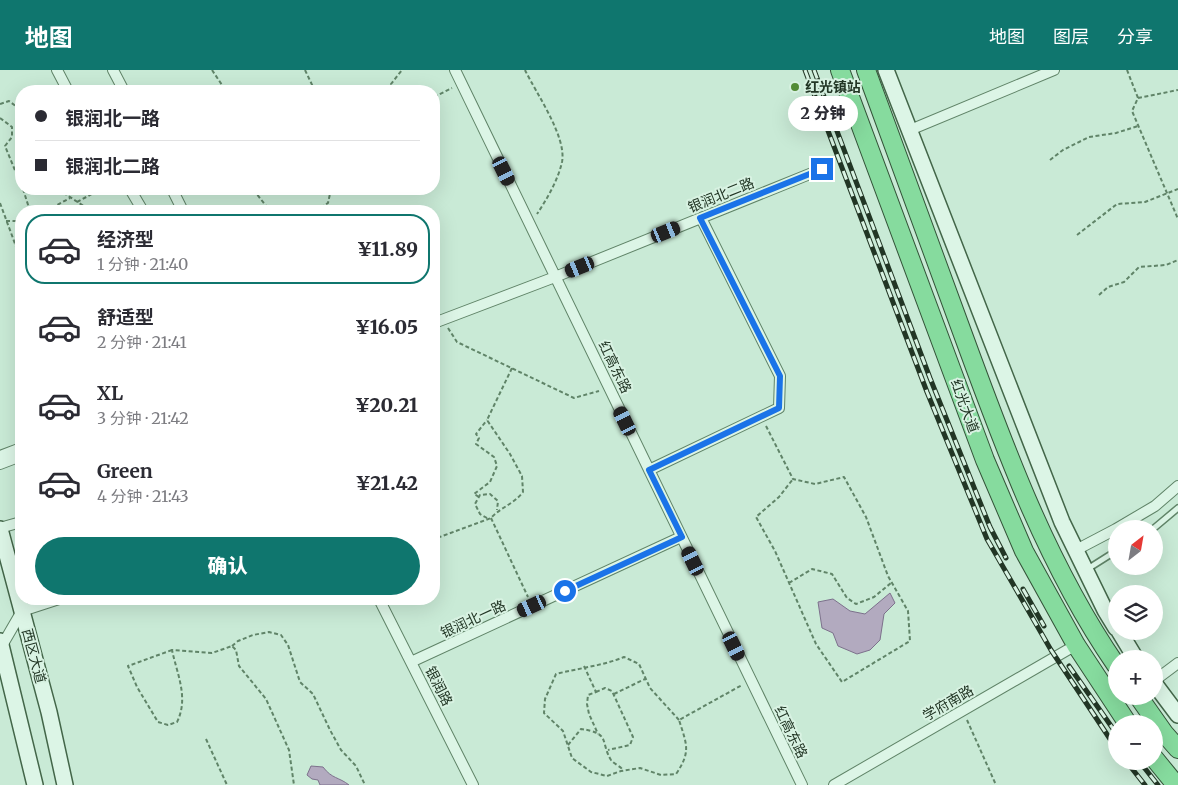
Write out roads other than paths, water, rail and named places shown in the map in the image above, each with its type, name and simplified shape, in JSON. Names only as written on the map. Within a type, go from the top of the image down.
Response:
[{"type":"highway","name":"红光大道","points":[[840,70],[985,460],[1024,552],[1076,645],[1122,715]]},
{"type":"highway","name":"红光大道","points":[[866,70],[997,427],[1038,527],[1088,624],[1108,653]]},
{"type":"highway","points":[[1144,705],[1178,749]]},
{"type":"highway","points":[[1163,769],[1176,785]]},
{"type":"main road","points":[[886,70],[1062,522],[1108,613]]},
{"type":"main road","name":"西区大道","points":[[0,528],[15,585]]},
{"type":"main road","name":"西区大道","points":[[20,605],[49,712],[65,785]]},
{"type":"main road","name":"西区大道","points":[[1,646],[36,785]]},
{"type":"main road","points":[[1163,694],[1178,715]]},
{"type":"street","points":[[57,70],[65,85]]},
{"type":"street","points":[[113,70],[121,85]]},
{"type":"street","name":"红高东路","points":[[455,70],[802,785]]},
{"type":"street","points":[[910,130],[1054,70]]},
{"type":"street","name":"银润北二路","points":[[440,320],[556,276],[822,169]]},
{"type":"street","points":[[649,470],[779,408],[780,376],[700,218]]},
{"type":"street","points":[[0,456],[15,450]]},
{"type":"street","points":[[0,464],[15,458]]},
{"type":"street","points":[[1131,520],[1155,506],[1178,486]]},
{"type":"street","points":[[0,528],[15,524]]},
{"type":"street","points":[[1076,550],[1108,533]]},
{"type":"street","name":"银润北一路","points":[[411,662],[682,537]]},
{"type":"street","points":[[1,646],[22,612],[42,605]]},
{"type":"street","name":"银润路","points":[[383,605],[473,785]]},
{"type":"street","name":"学府南路","points":[[834,785],[1076,645]]},
{"type":"street","points":[[1163,675],[1178,663]]},
{"type":"lane","points":[[1163,521],[1178,508]]},
{"type":"lane","points":[[1086,570],[1108,556]]},
{"type":"railway","points":[[805,70],[927,392],[987,539],[1051,650],[1108,736]]},
{"type":"railway","points":[[814,70],[930,378],[990,527],[1006,558]]},
{"type":"railway","points":[[1023,589],[1044,626]]},
{"type":"railway","points":[[1069,666],[1108,722]]},
{"type":"railway","points":[[1133,770],[1145,785]]},
{"type":"railway","points":[[1146,770],[1158,785]]},
{"type":"place","name":"红光镇站","points":[[795,87]]}]
